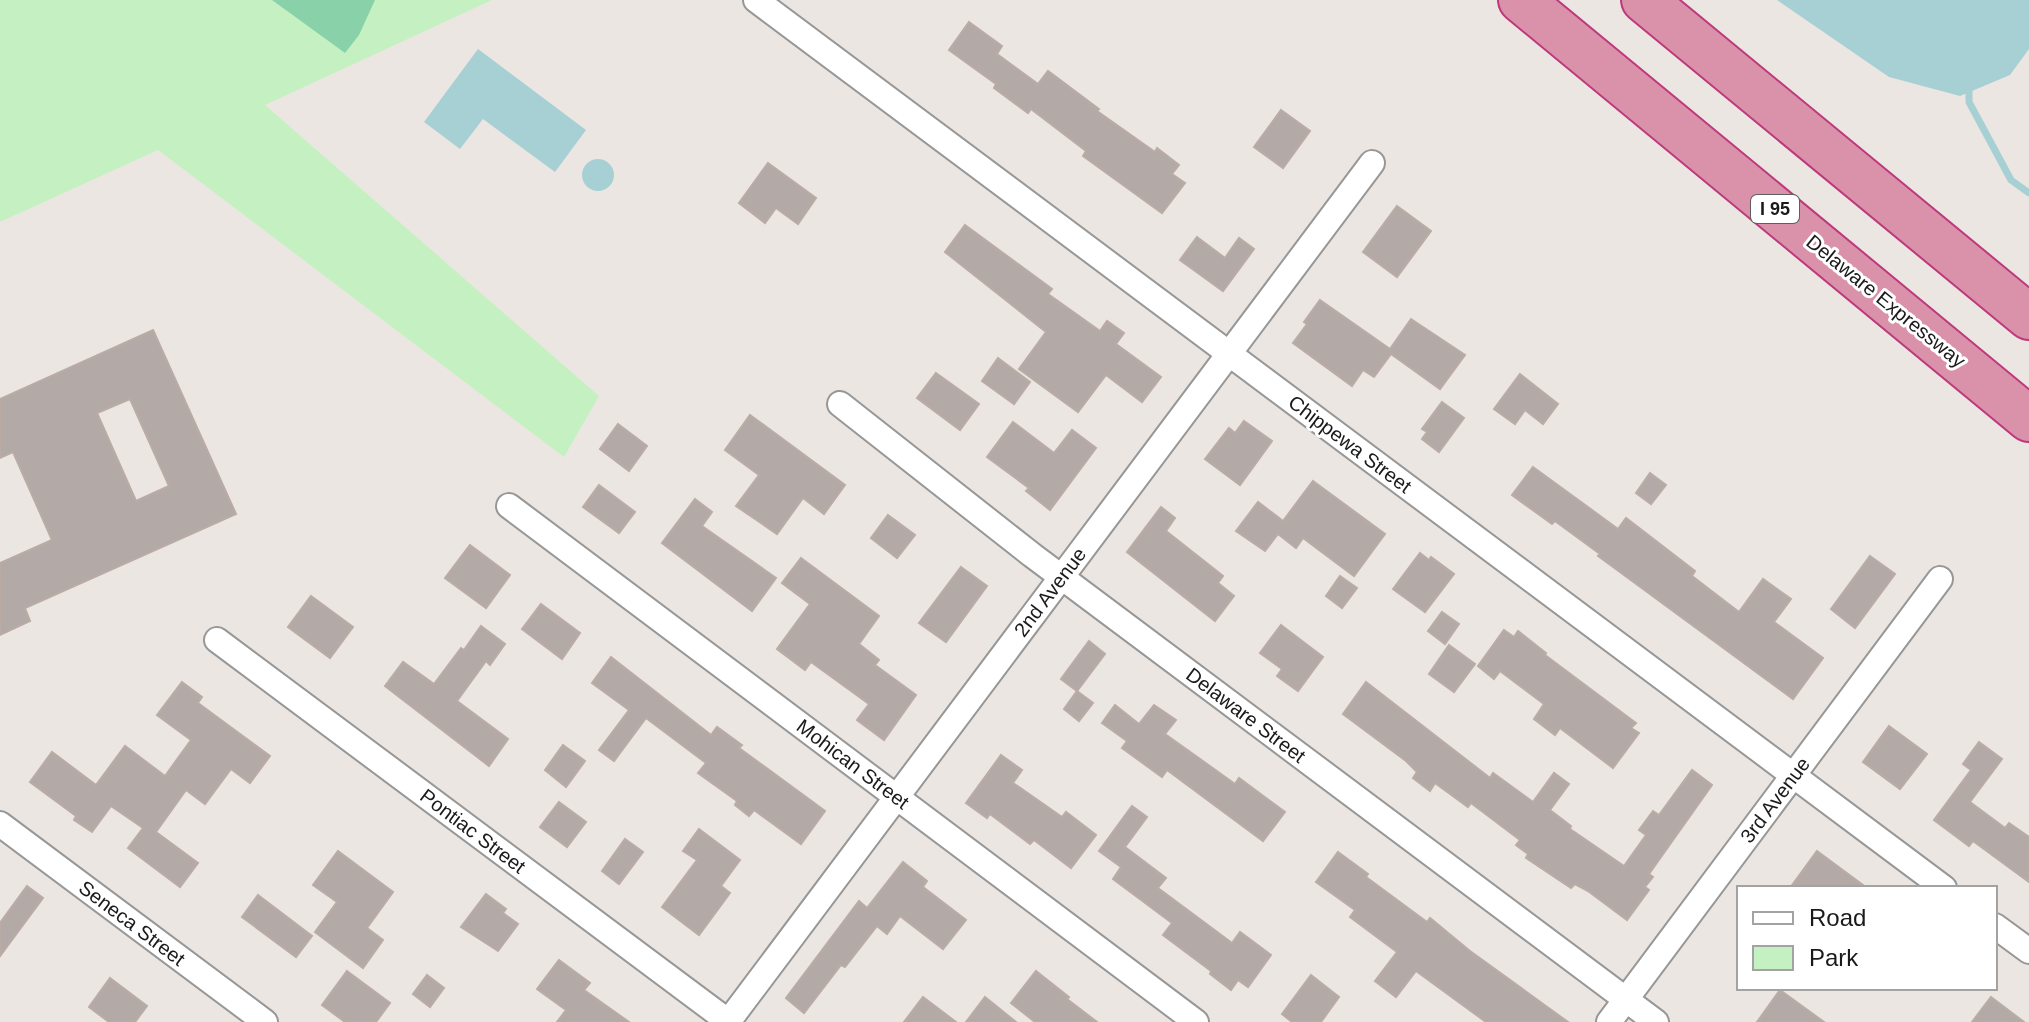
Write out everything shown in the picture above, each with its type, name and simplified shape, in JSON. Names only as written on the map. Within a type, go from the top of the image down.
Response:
[{"type":"highway","name":"Delaware Expressway","points":[[1521,0],[2029,419]]},
{"type":"highway","points":[[1644,0],[2029,317]]},
{"type":"street","name":"Chippewa Street","points":[[756,0],[1941,886]]},
{"type":"street","name":"2nd Avenue","points":[[729,1022],[1372,163]]},
{"type":"street","name":"Delaware Street","points":[[840,404],[1062,577],[1656,1022]]},
{"type":"street","name":"Mohican Street","points":[[509,506],[1196,1022]]},
{"type":"street","name":"3rd Avenue","points":[[1609,1022],[1940,579]]},
{"type":"street","name":"Pontiac Street","points":[[217,640],[729,1022]]},
{"type":"street","name":"Seneca Street","points":[[0,824],[265,1022]]},
{"type":"street","points":[[1997,927],[2029,951]]},
{"type":"green space","points":[[0,0],[492,0],[265,105],[599,396],[564,457],[158,150],[0,222]]},
{"type":"green space","points":[[272,0],[375,0],[359,35],[345,53]]},
{"type":"water","points":[[1777,0],[2029,0],[2029,49],[2010,75],[1960,96],[1889,77]]},
{"type":"water","points":[[478,49],[586,130],[555,172],[483,119],[460,149],[424,122]]},
{"type":"water","points":[[598,159],[610,163],[614,175],[610,187],[598,191],[586,187],[582,175],[586,163]]},
{"type":"building","points":[[969,22],[1002,46],[997,54],[1038,84],[1048,71],[1099,109],[1097,111],[1179,165],[1172,174],[1185,183],[1162,213],[1083,156],[1086,151],[1031,109],[1028,113],[994,88],[996,84],[949,50]]},
{"type":"building","points":[[1281,110],[1310,131],[1283,168],[1254,147]]},
{"type":"building","points":[[768,163],[816,198],[798,224],[776,208],[765,223],[739,203]]},
{"type":"building","points":[[1397,206],[1431,231],[1397,277],[1363,252]]},
{"type":"building","points":[[965,225],[1052,289],[1048,294],[1100,331],[1107,321],[1124,333],[1116,344],[1161,377],[1142,402],[1106,375],[1078,412],[1019,369],[1046,332],[945,252]]},
{"type":"building","points":[[1197,237],[1225,258],[1239,238],[1254,249],[1223,291],[1180,260]]},
{"type":"building","points":[[1320,300],[1390,349],[1411,319],[1465,355],[1440,389],[1391,354],[1374,377],[1363,370],[1352,386],[1293,343]]},
{"type":"building","points":[[153,330],[236,514],[25,608],[30,621],[0,635],[0,563],[52,540],[13,452],[0,458],[0,399]],"holes":[[[130,399],[169,486],[136,501],[97,413]]]},
{"type":"building","points":[[998,358],[1030,382],[1014,404],[982,381]]},
{"type":"building","points":[[936,373],[979,404],[960,430],[917,398]]},
{"type":"building","points":[[1520,374],[1558,404],[1543,424],[1525,410],[1515,424],[1494,409]]},
{"type":"building","points":[[1442,402],[1464,418],[1439,452],[1422,439],[1427,432],[1422,429]]},
{"type":"building","points":[[750,415],[845,485],[824,514],[803,498],[777,534],[736,506],[759,475],[725,450]]},
{"type":"building","points":[[1244,421],[1272,441],[1240,485],[1205,459],[1229,428],[1235,433]]},
{"type":"building","points":[[1013,422],[1054,453],[1072,430],[1096,448],[1050,510],[1026,491],[1029,488],[987,457]]},
{"type":"building","points":[[618,424],[647,446],[629,471],[600,449]]},
{"type":"building","points":[[1533,467],[1618,529],[1626,518],[1695,571],[1692,576],[1739,612],[1763,579],[1791,599],[1774,622],[1823,658],[1793,699],[1555,521],[1552,524],[1512,495]]},
{"type":"building","points":[[1650,473],[1666,485],[1651,504],[1636,493]]},
{"type":"building","points":[[1313,481],[1385,534],[1354,576],[1303,538],[1296,548],[1278,534],[1265,551],[1236,531],[1258,502],[1283,521]]},
{"type":"building","points":[[599,485],[635,512],[619,533],[583,507]]},
{"type":"building","points":[[695,499],[712,512],[702,526],[776,578],[752,611],[662,543]]},
{"type":"building","points":[[1161,507],[1175,518],[1166,531],[1223,576],[1218,583],[1234,596],[1215,621],[1127,552]]},
{"type":"building","points":[[888,515],[915,535],[897,558],[871,538]]},
{"type":"building","points":[[470,545],[510,575],[486,608],[445,578]]},
{"type":"building","points":[[1420,553],[1454,574],[1425,612],[1393,589]]},
{"type":"building","points":[[1870,556],[1895,574],[1855,628],[1831,609]]},
{"type":"building","points":[[801,558],[879,616],[859,644],[879,660],[875,665],[916,695],[884,740],[857,720],[869,704],[811,662],[805,670],[777,649],[810,604],[782,583]]},
{"type":"building","points":[[961,567],[987,586],[946,642],[919,623]]},
{"type":"building","points":[[1340,576],[1357,588],[1342,608],[1326,596]]},
{"type":"building","points":[[311,596],[353,627],[330,658],[288,627]]},
{"type":"building","points":[[541,604],[580,633],[562,659],[522,629]]},
{"type":"building","points":[[1442,612],[1459,624],[1445,644],[1428,631]]},
{"type":"building","points":[[1281,625],[1323,657],[1298,691],[1277,676],[1282,669],[1260,653]]},
{"type":"building","points":[[481,626],[505,644],[490,665],[486,661],[457,701],[508,739],[489,766],[385,686],[403,662],[434,684]]},
{"type":"building","points":[[1504,630],[1514,637],[1518,631],[1636,723],[1631,728],[1639,733],[1613,768],[1560,728],[1555,735],[1534,719],[1544,704],[1500,671],[1494,679],[1478,666]]},
{"type":"building","points":[[1089,641],[1105,654],[1077,691],[1061,679]]},
{"type":"building","points":[[1449,645],[1475,664],[1454,692],[1429,674]]},
{"type":"building","points":[[611,657],[711,735],[717,727],[742,745],[739,748],[825,811],[801,844],[754,810],[749,816],[735,805],[737,801],[698,773],[706,763],[646,718],[614,761],[599,750],[629,710],[592,683]]},
{"type":"building","points":[[182,682],[202,697],[198,703],[270,756],[250,783],[231,769],[205,804],[186,790],[156,832],[198,863],[180,887],[128,848],[143,828],[111,806],[92,832],[74,820],[76,816],[30,782],[52,752],[96,785],[125,746],[165,776],[191,740],[157,715]]},
{"type":"building","points":[[1366,682],[1490,778],[1493,773],[1533,802],[1554,773],[1569,784],[1550,810],[1571,826],[1570,829],[1624,866],[1646,835],[1639,830],[1653,811],[1659,815],[1692,770],[1712,785],[1649,874],[1653,877],[1645,887],[1649,890],[1627,920],[1588,891],[1575,884],[1571,888],[1526,858],[1528,854],[1516,845],[1520,840],[1471,803],[1468,807],[1435,783],[1430,791],[1413,778],[1417,772],[1406,761],[1343,714]]},
{"type":"building","points":[[1077,691],[1093,703],[1079,721],[1064,709]]},
{"type":"building","points":[[1115,705],[1139,724],[1154,705],[1176,720],[1165,734],[1235,784],[1239,778],[1285,812],[1263,841],[1167,770],[1162,777],[1122,748],[1127,741],[1102,723]]},
{"type":"building","points":[[1889,726],[1927,754],[1900,789],[1863,762]]},
{"type":"building","points":[[1979,742],[2002,759],[1970,802],[2005,828],[2009,823],[2029,837],[2029,882],[1973,841],[1969,846],[1934,820],[1971,770],[1963,764]]},
{"type":"building","points":[[563,745],[585,761],[566,787],[545,770]]},
{"type":"building","points":[[1001,755],[1022,770],[1013,783],[1062,817],[1066,812],[1096,835],[1071,868],[1034,840],[1030,844],[990,814],[987,818],[966,803]]},
{"type":"building","points":[[559,802],[586,822],[567,847],[540,827]]},
{"type":"building","points":[[1132,806],[1147,817],[1125,847],[1166,878],[1158,888],[1232,943],[1240,932],[1271,955],[1248,987],[1238,980],[1231,990],[1210,974],[1211,971],[1163,935],[1172,923],[1113,879],[1121,867],[1099,851]]},
{"type":"building","points":[[699,829],[740,860],[721,886],[730,893],[699,935],[662,907],[697,860],[683,851]]},
{"type":"building","points":[[625,839],[643,852],[619,884],[602,871]]},
{"type":"building","points":[[338,851],[393,892],[367,928],[383,940],[363,968],[315,932],[337,902],[313,885]]},
{"type":"building","points":[[1817,851],[1864,886],[1791,886]]},
{"type":"building","points":[[1338,852],[1368,874],[1366,877],[1427,922],[1430,918],[1568,1022],[1486,1022],[1416,971],[1396,997],[1375,981],[1397,952],[1350,917],[1355,910],[1316,882]]},
{"type":"building","points":[[903,862],[927,881],[923,887],[966,920],[943,949],[900,916],[887,934],[877,926],[845,967],[841,965],[804,1013],[786,998],[859,901],[867,908]]},
{"type":"building","points":[[27,886],[43,898],[0,956],[0,923]]},
{"type":"building","points":[[486,894],[506,909],[503,913],[518,924],[498,951],[461,927]]},
{"type":"building","points":[[258,895],[312,936],[296,957],[242,917]]},
{"type":"building","points":[[559,960],[590,983],[584,990],[629,1022],[557,1022],[566,1010],[537,989]]},
{"type":"building","points":[[347,971],[390,1003],[376,1022],[345,1022],[322,1005]]},
{"type":"building","points":[[1036,971],[1097,1022],[1035,1022],[1011,1003]]},
{"type":"building","points":[[427,975],[444,988],[430,1007],[413,994]]},
{"type":"building","points":[[1311,975],[1339,997],[1321,1022],[1292,1022],[1282,1014]]},
{"type":"building","points":[[110,978],[147,1006],[135,1022],[109,1022],[89,1007]]},
{"type":"building","points":[[1780,990],[1824,1022],[1757,1022]]},
{"type":"building","points":[[923,997],[956,1022],[904,1022]]},
{"type":"building","points":[[985,997],[1016,1022],[966,1022]]},
{"type":"building","points":[[1991,997],[2024,1022],[1972,1022]]},
{"type":"waterway","points":[[1969,83],[1969,102],[2011,180],[2029,193]]}]
